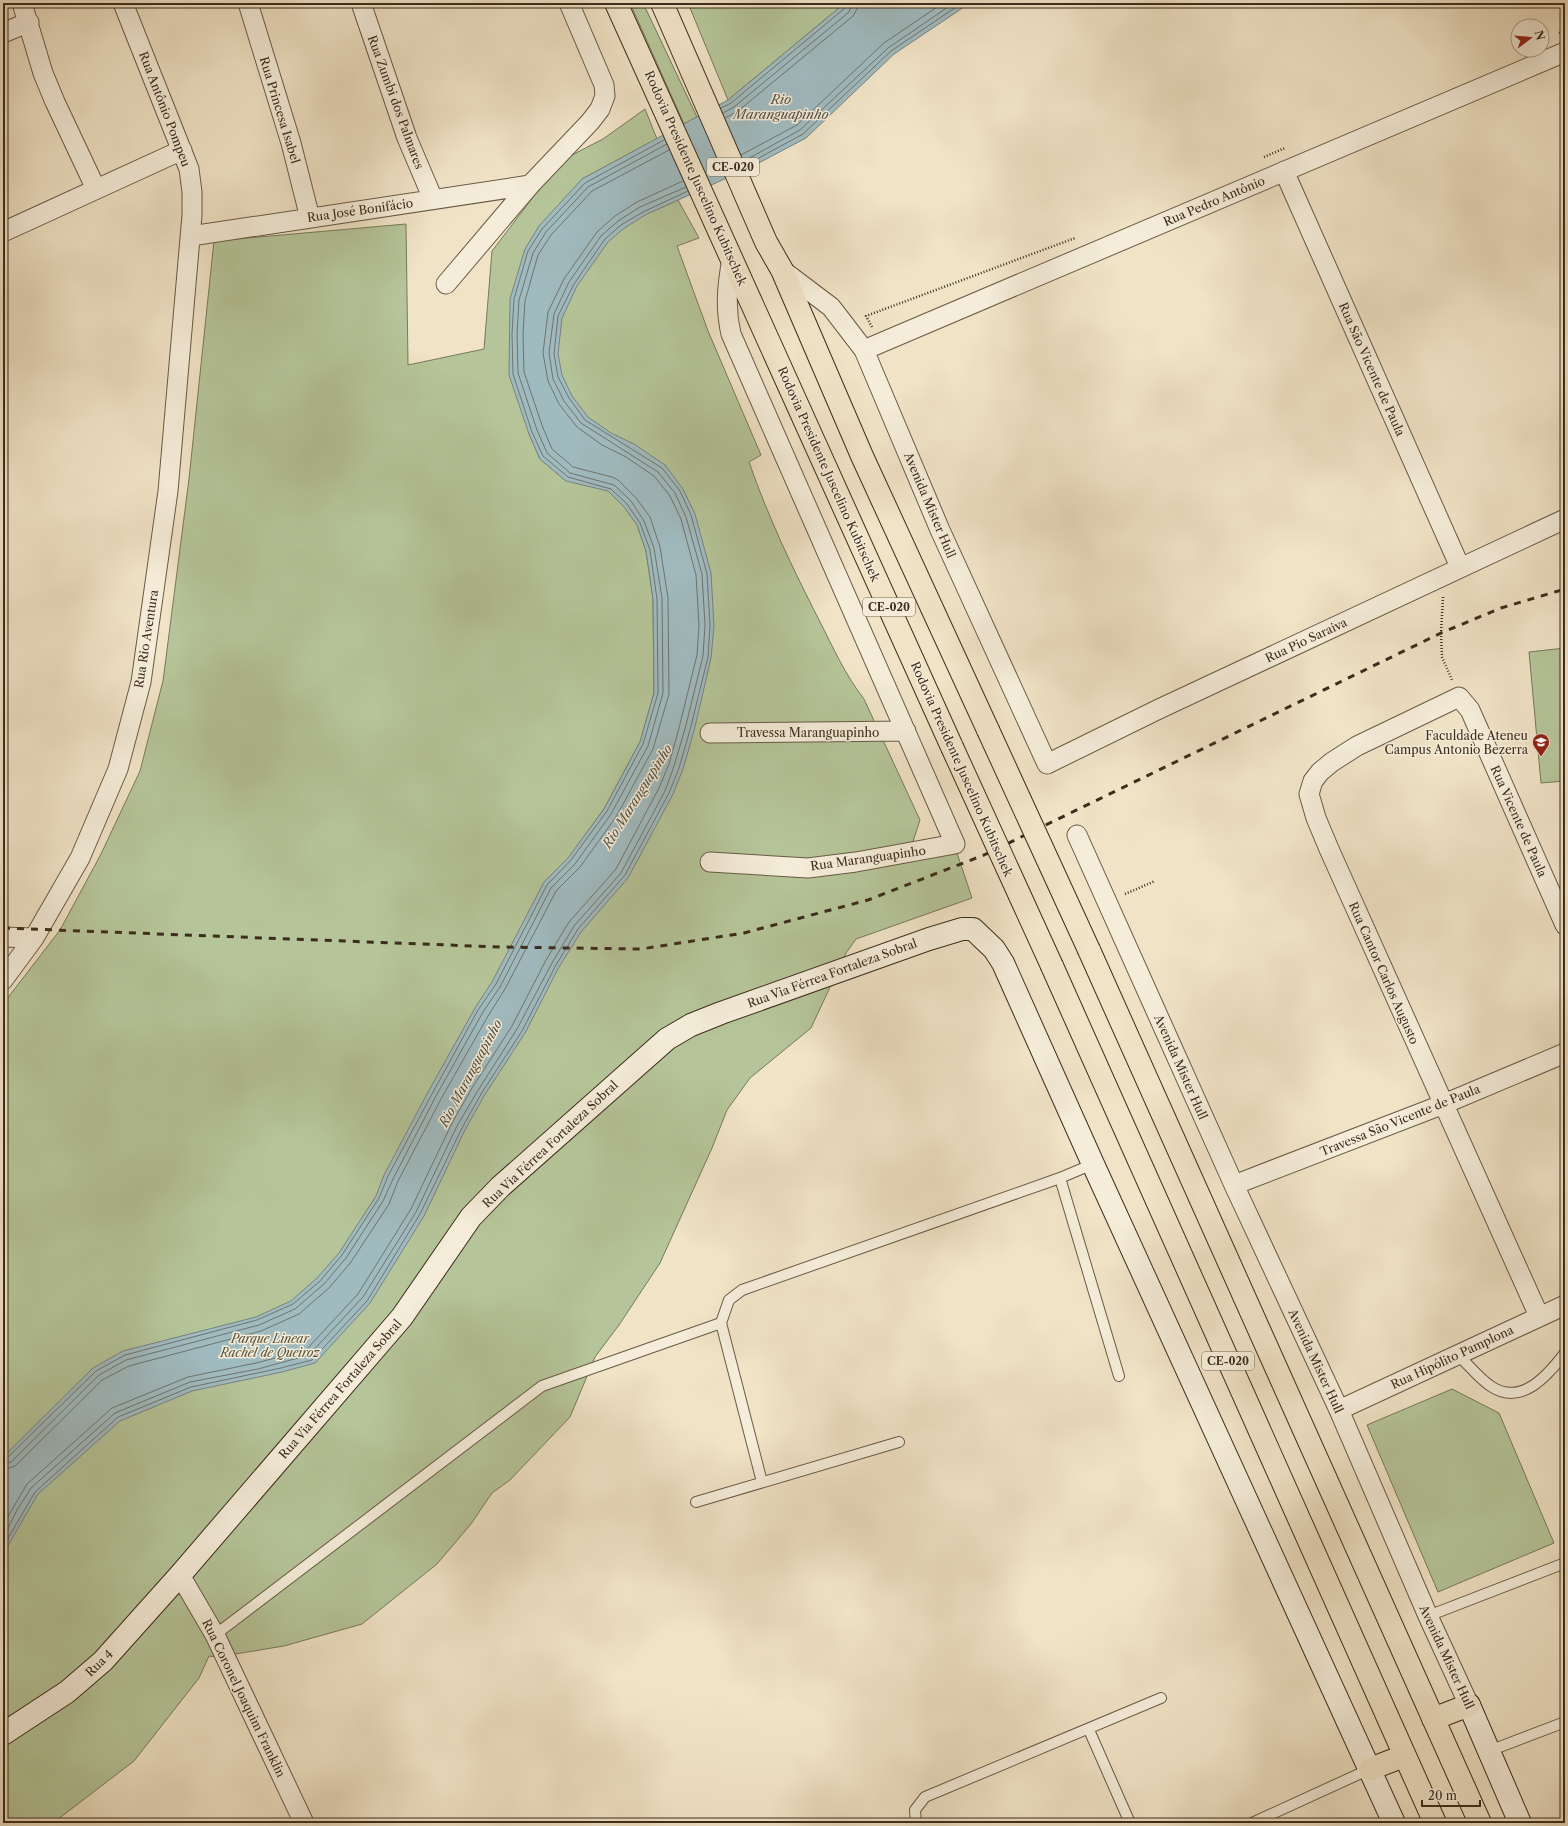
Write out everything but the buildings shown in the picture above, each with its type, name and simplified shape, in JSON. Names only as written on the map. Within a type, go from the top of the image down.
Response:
[{"type":"highway","name":"Rodovia Presidente Juscelino Kubitschek","points":[[616,3],[1052,966],[1404,1756]]},
{"type":"highway","name":"CE-020","points":[[662,3],[699,92],[766,242],[782,270],[862,456],[1089,950],[1480,1823]]},
{"type":"highway","points":[[1433,1719],[1470,1705]]},
{"type":"highway","name":"CE-020","points":[[1404,1756],[1435,1823]]},
{"type":"highway","points":[[1370,1769],[1404,1756]]},
{"type":"main road","name":"Rua Via Férrea Fortaleza Sobral","points":[[180,1575],[402,1317],[471,1217],[500,1187],[661,1044],[691,1025],[929,939],[962,929],[973,930],[984,938],[1003,964],[1093,1164]]},
{"type":"main road","points":[[1093,1164],[1394,1823]]},
{"type":"main road","name":"Rua 4","points":[[3,1734],[67,1692],[103,1661],[180,1575]]},
{"type":"main road","name":"Avenida Mister Hull","points":[[1470,1705],[1520,1823]]},
{"type":"street","points":[[22,3],[29,22],[38,58],[55,102],[96,189]]},
{"type":"street","name":"Rua Antônio Pompeu","points":[[123,3],[189,169],[192,192],[191,236],[188,266]]},
{"type":"street","name":"Rua Princesa Isabel","points":[[248,3],[291,143],[310,218]]},
{"type":"street","name":"Rua Zumbi dos Palmares","points":[[361,3],[407,138],[433,199]]},
{"type":"street","points":[[446,284],[530,185],[590,122],[600,109],[605,96],[604,85],[569,3]]},
{"type":"street","points":[[3,33],[29,22]]},
{"type":"street","name":"Rua Pedro Antônio","points":[[872,346],[1565,52]]},
{"type":"street","points":[[3,232],[182,150]]},
{"type":"street","name":"Rua São Vicente de Paula","points":[[1284,171],[1452,571]]},
{"type":"street","name":"Rua José Bonifácio","points":[[191,236],[530,185]]},
{"type":"street","points":[[730,254],[726,298],[727,316],[731,334],[906,731]]},
{"type":"street","name":"Rua Rio Aventura","points":[[3,980],[34,938],[80,858],[118,769],[141,682],[168,491],[188,266]]},
{"type":"street","name":"Avenida Mister Hull","points":[[782,270],[831,306],[872,346],[940,530],[1047,764]]},
{"type":"street","name":"Rua Pio Saraiva","points":[[1047,764],[1159,709],[1565,519]]},
{"type":"street","name":"Rua Vicente de Paula","points":[[1459,698],[1470,710],[1565,925]]},
{"type":"street","name":"Rua Cantor Carlos Augusto","points":[[1459,698],[1357,746],[1332,762],[1313,781],[1310,794],[1316,818],[1329,850],[1540,1316]]},
{"type":"street","name":"Travessa Maranguapinho","points":[[710,733],[906,731]]},
{"type":"street","name":"Rua Maranguapinho","points":[[710,862],[808,868],[856,862],[955,844],[906,731]]},
{"type":"street","name":"Avenida Mister Hull","points":[[1077,835],[1108,901],[1234,1185],[1339,1410],[1428,1616],[1470,1705]]},
{"type":"street","points":[[3,937],[34,938]]},
{"type":"street","name":"Travessa São Vicente de Paula","points":[[1234,1185],[1444,1104],[1565,1053]]},
{"type":"street","name":"Rua Hipólito Pamplona","points":[[1339,1410],[1565,1305]]},
{"type":"street","name":"Rua Coronel Joaquim Franklin","points":[[180,1575],[215,1634],[304,1823]]},
{"type":"lane","points":[[762,1482],[721,1323],[729,1300],[742,1290],[1060,1178],[1093,1164]]},
{"type":"lane","points":[[1060,1178],[1119,1376]]},
{"type":"lane","points":[[215,1634],[542,1386],[721,1323]]},
{"type":"lane","points":[[1458,1355],[1492,1387],[1504,1392],[1517,1393],[1529,1389],[1543,1379],[1565,1353]]},
{"type":"lane","points":[[696,1502],[899,1442]]},
{"type":"lane","points":[[1428,1616],[1565,1563]]},
{"type":"lane","points":[[916,1823],[915,1810],[925,1797],[1089,1730],[1161,1698]]},
{"type":"lane","points":[[1489,1751],[1565,1722]]},
{"type":"lane","points":[[1089,1730],[1130,1823]]},
{"type":"lane","points":[[1252,1823],[1370,1769]]},
{"type":"path","points":[[1261,158],[1290,146]]},
{"type":"path","points":[[872,346],[866,316],[1080,236]]},
{"type":"path","points":[[1452,571],[1441,633],[1442,656],[1459,698]]},
{"type":"path","points":[[1108,901],[1155,881]]},
{"type":"green space","points":[[630,3],[643,3],[697,117],[684,124]]},
{"type":"green space","points":[[688,3],[845,3],[728,100]]},
{"type":"green space","name":"Parque Linear Rachel de Queiroz","points":[[645,109],[657,139],[582,179],[529,434],[540,459],[566,481],[551,336],[598,211],[658,209],[678,200],[699,238],[677,246],[708,331],[761,455],[749,462],[756,482],[781,542],[800,582],[840,661],[864,699],[920,820],[907,860],[956,850],[972,898],[856,939],[846,953],[811,1028],[750,1078],[727,1110],[712,1148],[660,1263],[619,1325],[595,1357],[570,1417],[510,1480],[492,1493],[471,1524],[437,1564],[362,1624],[284,1646],[217,1657],[209,1656],[199,1678],[134,1761],[53,1823],[3,1823],[3,1004],[60,930],[101,854],[140,771],[163,681],[189,479],[214,241],[406,224],[408,365],[484,349],[492,251],[534,196],[568,157],[603,139]],"holes":[[[639,530],[684,635],[603,849],[577,846],[604,809],[640,742],[654,693],[653,599],[646,551]]]},
{"type":"green space","points":[[1565,648],[1565,781],[1541,783],[1529,652]]},
{"type":"green space","points":[[1452,1389],[1499,1413],[1554,1543],[1438,1592],[1367,1425]]},
{"type":"water","name":"Rio Maranguapinho","points":[[845,3],[970,3],[894,54],[806,138],[751,167],[645,215],[623,229],[608,242],[577,286],[562,318],[558,354],[562,375],[572,396],[588,417],[611,433],[634,444],[665,465],[683,489],[695,514],[711,573],[714,626],[711,658],[694,731],[683,769],[673,794],[628,878],[581,932],[559,967],[525,1033],[484,1096],[465,1130],[424,1216],[370,1303],[315,1363],[282,1372],[192,1391],[120,1421],[38,1494],[3,1554],[3,1457],[93,1368],[123,1351],[256,1317],[291,1301],[317,1278],[339,1253],[376,1196],[384,1175],[428,1092],[475,1008],[492,982],[544,882],[568,858],[604,809],[640,742],[654,693],[653,599],[646,551],[637,525],[624,507],[608,491],[566,481],[540,459],[529,434],[509,375],[510,299],[525,249],[539,226],[582,179],[728,100]]},
{"type":"railway","points":[[3,928],[500,947],[641,949],[744,933],[868,900],[984,855],[1441,633],[1501,608],[1565,589]]},
{"type":"place","name":"Faculdade Ateneu Campus Antonio Bezerra","points":[[1541,757]]}]
